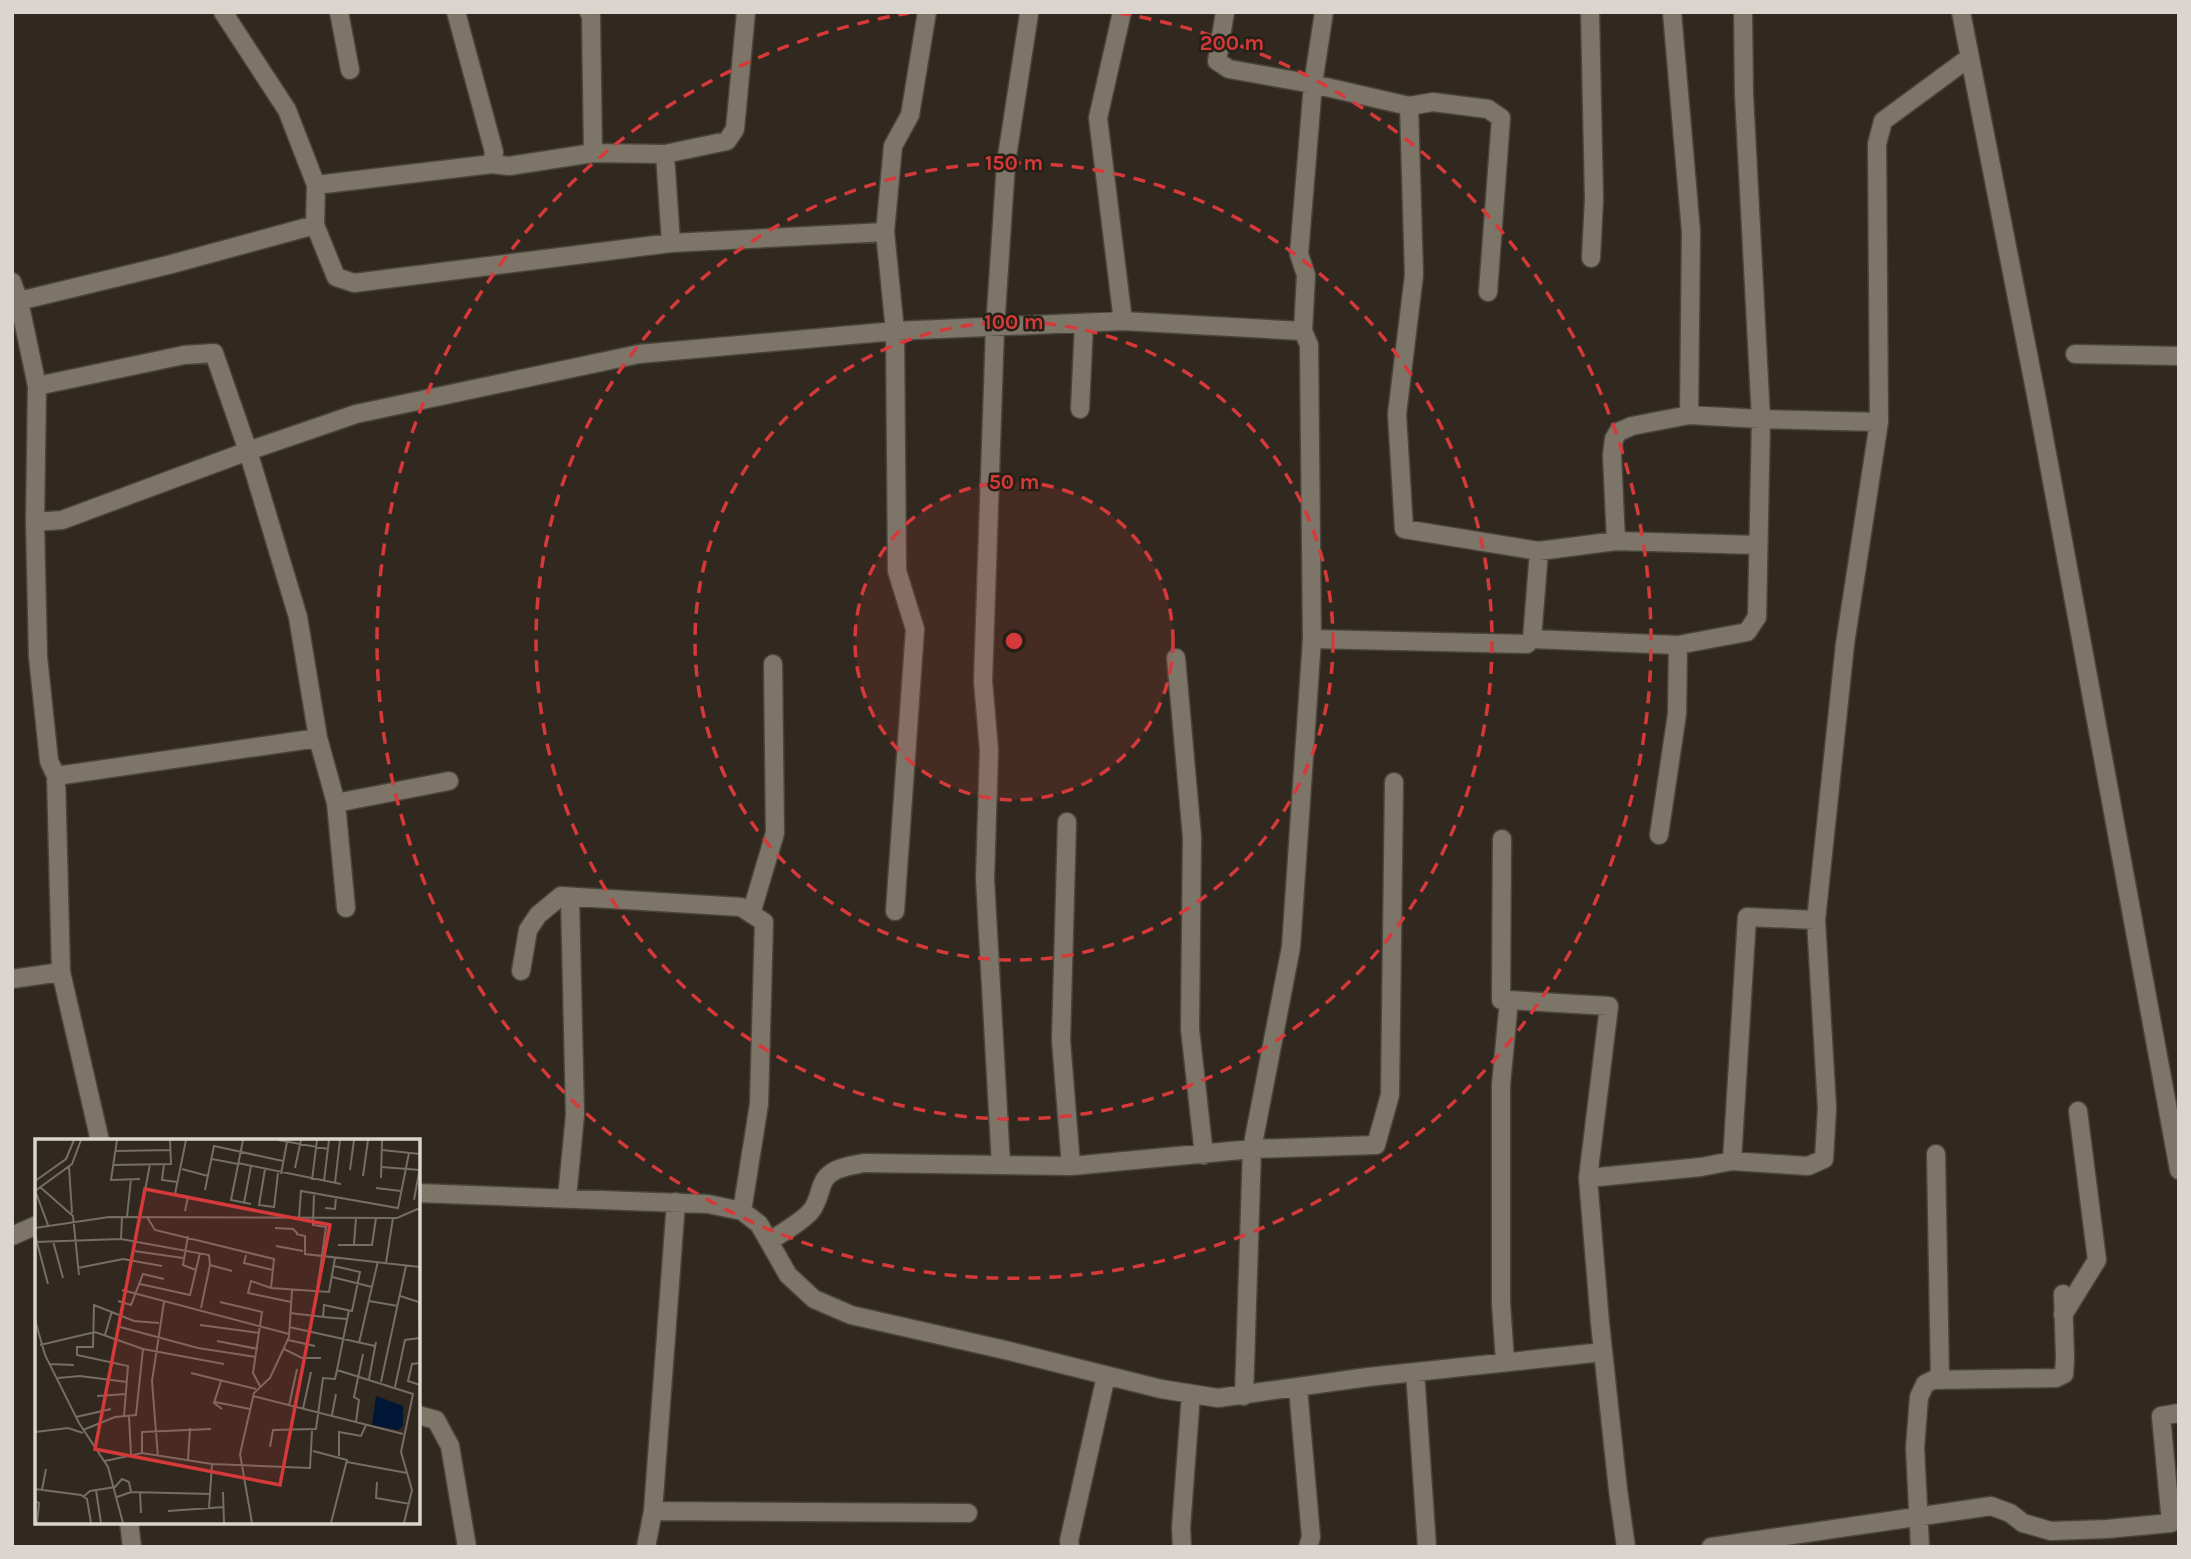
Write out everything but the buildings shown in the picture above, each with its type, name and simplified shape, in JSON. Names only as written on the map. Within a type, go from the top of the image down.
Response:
[{"type":"street","points":[[223,12],[287,110],[316,185],[315,225],[336,277],[354,283],[671,243],[885,232]]},
{"type":"street","points":[[339,12],[350,70]]},
{"type":"street","points":[[456,12],[494,152],[492,164]]},
{"type":"street","points":[[589,12],[593,153]]},
{"type":"street","points":[[316,185],[492,164],[509,166],[593,153],[664,154],[727,141],[735,129],[746,12]]},
{"type":"street","points":[[895,912],[915,629],[897,571],[895,331],[885,232],[893,146],[910,115],[927,12]]},
{"type":"street","points":[[1122,12],[1098,118],[1123,321]]},
{"type":"street","points":[[1225,12],[1217,61],[1229,69],[1313,84],[1409,106],[1433,102],[1488,109],[1501,118],[1488,292]]},
{"type":"street","points":[[1244,1395],[1252,1149],[1291,947],[1312,639],[1309,345],[1303,331],[1306,275],[1299,254],[1313,84],[1324,12]]},
{"type":"street","points":[[1590,12],[1594,185],[1591,258]]},
{"type":"street","points":[[1672,12],[1691,232],[1689,415]]},
{"type":"street","points":[[1532,639],[1678,645],[1747,632],[1757,617],[1762,419],[1744,96],[1742,12]]},
{"type":"street","points":[[1961,12],[2171,1081],[2179,1170]]},
{"type":"street","points":[[1001,1165],[985,879],[989,750],[983,681],[995,328],[1006,163],[1029,14]]},
{"type":"street","points":[[1588,1178],[1700,1167],[1732,1161],[1808,1166],[1824,1159],[1827,1108],[1816,920],[1845,644],[1879,422],[1877,144],[1883,121],[1970,57]]},
{"type":"street","points":[[1409,106],[1414,275],[1397,414],[1404,528],[1539,551],[1616,541],[1757,545]]},
{"type":"street","points":[[664,154],[671,243]]},
{"type":"street","points":[[19,301],[168,265],[315,225]]},
{"type":"street","points":[[12,282],[19,301],[37,386],[35,522],[38,657],[49,761],[55,776],[61,972],[100,1139]]},
{"type":"street","points":[[35,522],[62,520],[356,414],[639,354],[895,331],[1123,321],[1303,331]]},
{"type":"street","points":[[1080,409],[1084,323]]},
{"type":"street","points":[[37,386],[184,355],[214,353],[248,451],[298,617],[318,738],[336,803],[346,908]]},
{"type":"street","points":[[2075,354],[2179,356]]},
{"type":"street","points":[[1616,541],[1612,455],[1614,439],[1619,432],[1632,426],[1689,415],[1879,422]]},
{"type":"street","points":[[1312,639],[1527,644],[1532,639],[1539,551]]},
{"type":"street","points":[[1659,835],[1677,714],[1678,645]]},
{"type":"street","points":[[1175,658],[1192,837],[1190,1029],[1204,1155]]},
{"type":"street","points":[[751,914],[775,833],[773,664]]},
{"type":"street","points":[[55,776],[318,738]]},
{"type":"street","points":[[336,803],[449,781]]},
{"type":"street","points":[[770,1241],[811,1212],[823,1182],[830,1173],[864,1163],[1071,1166],[1252,1149],[1376,1145],[1390,1095],[1394,782]]},
{"type":"street","points":[[1067,822],[1061,1040],[1071,1166]]},
{"type":"street","points":[[1502,839],[1501,1000],[1609,1006],[1588,1178],[1618,1490],[1626,1547]]},
{"type":"street","points":[[522,971],[528,930],[538,915],[561,897],[741,907],[764,922],[759,1104],[743,1211]]},
{"type":"street","points":[[568,1198],[575,1115],[570,898]]},
{"type":"street","points":[[1732,1161],[1747,917],[1816,920]]},
{"type":"street","points":[[12,979],[61,972]]},
{"type":"street","points":[[1505,1361],[1501,1303],[1501,1109],[1509,1000]]},
{"type":"street","points":[[2063,1315],[2097,1260],[2078,1111]]},
{"type":"street","points":[[1936,1154],[1940,1380]]},
{"type":"street","points":[[420,1193],[708,1203],[743,1211],[759,1224],[788,1275],[814,1299],[851,1315],[1161,1389],[1218,1398],[1505,1361],[1604,1352]]},
{"type":"street","points":[[646,1547],[653,1511],[676,1202]]},
{"type":"street","points":[[12,1236],[35,1226]]},
{"type":"street","points":[[1920,1547],[1915,1448],[1919,1397],[1925,1384],[1933,1380],[2056,1378],[2064,1374],[2066,1358],[2063,1294]]},
{"type":"street","points":[[1415,1372],[1427,1547]]},
{"type":"street","points":[[1070,1547],[1069,1541],[1106,1376]]},
{"type":"street","points":[[1298,1388],[1311,1537],[1308,1547]]},
{"type":"street","points":[[1182,1547],[1181,1528],[1191,1394]]},
{"type":"street","points":[[1711,1547],[1991,1506],[2010,1513],[2023,1523],[2051,1531],[2171,1523],[2161,1416],[2179,1413]]},
{"type":"street","points":[[420,1416],[436,1420],[450,1446],[467,1547]]},
{"type":"street","points":[[653,1511],[968,1513]]},
{"type":"street","points":[[129,1524],[132,1547]]}]
